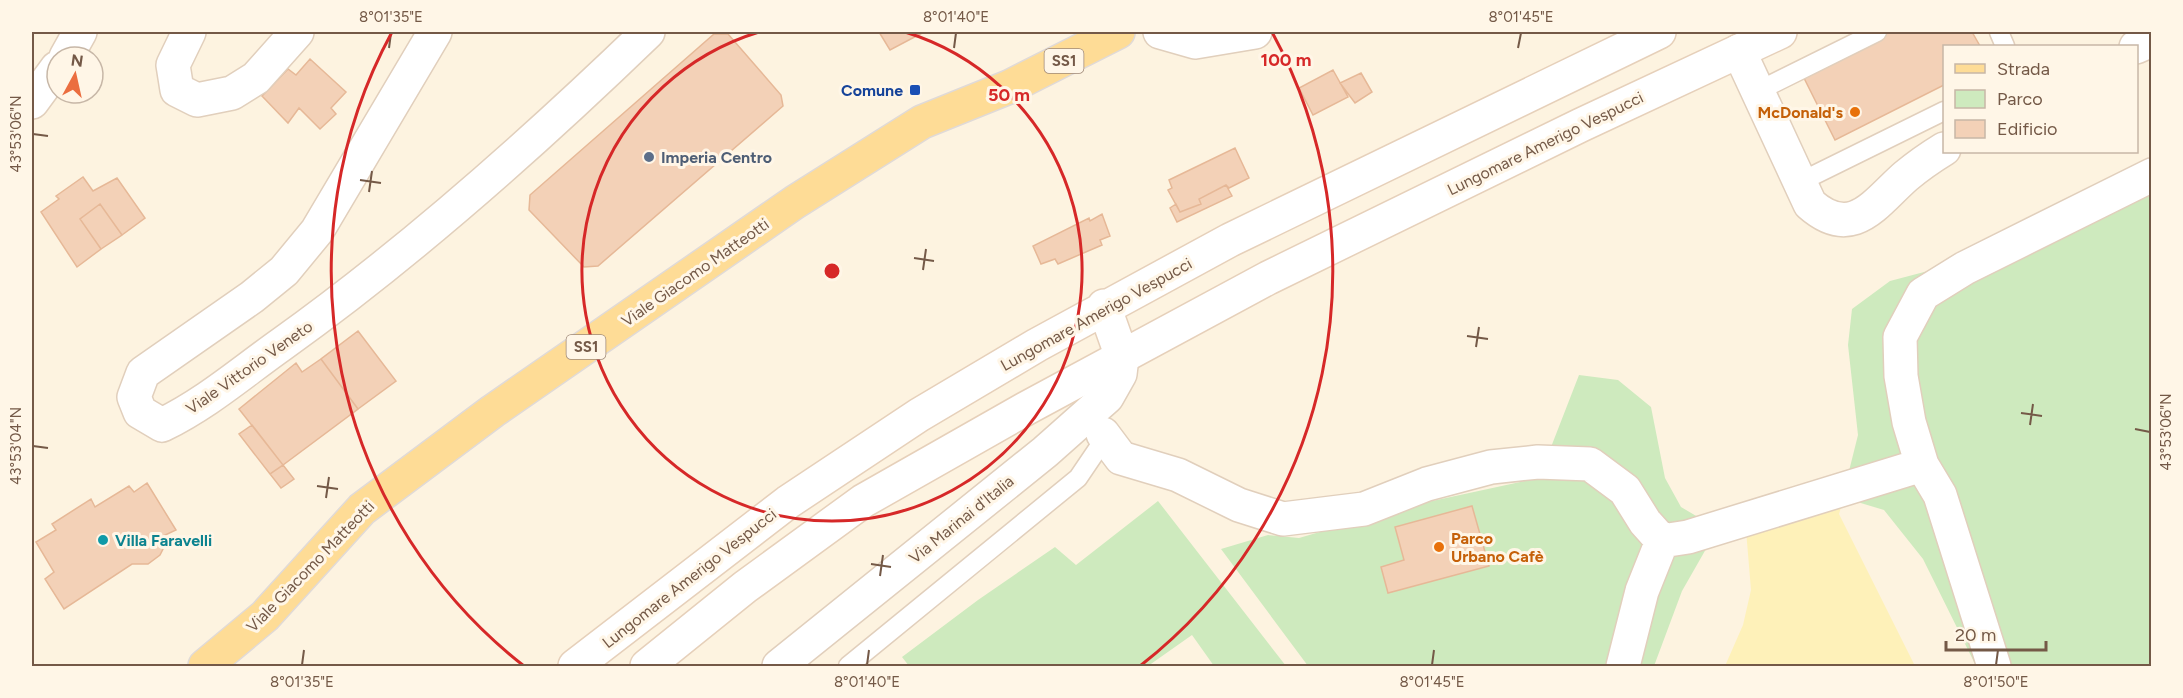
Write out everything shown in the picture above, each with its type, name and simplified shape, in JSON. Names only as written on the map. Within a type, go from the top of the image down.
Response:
[{"type":"main road","name":"Viale Giacomo Matteotti","points":[[206,666],[266,616],[362,509],[493,411],[795,202],[922,122],[1009,87],[1118,32]]},
{"type":"street","points":[[189,32],[173,65],[177,90],[197,100],[232,93],[256,78],[297,32]]},
{"type":"street","name":"Viale Vittorio Veneto","points":[[435,32],[317,231],[284,271],[252,297],[143,373],[134,397],[140,412],[162,425],[182,415],[213,397],[342,301],[549,127],[648,32]]},
{"type":"street","points":[[1160,32],[1195,42],[1255,32]]},
{"type":"street","name":"Lungomare Amerigo Vespucci","points":[[575,666],[789,502],[919,415],[1104,306],[1230,240],[1656,32]]},
{"type":"street","name":"Lungomare Amerigo Vespucci","points":[[647,666],[745,586],[863,501],[1268,278],[1780,32]]},
{"type":"street","points":[[1739,51],[1810,204],[1820,213],[1844,220],[1859,218],[1871,211],[1907,175],[1943,150]]},
{"type":"street","points":[[32,102],[45,84]]},
{"type":"street","points":[[1994,666],[1940,495],[1922,465],[1909,422],[1900,376],[1899,337],[1923,294],[1965,268],[2151,175]]},
{"type":"street","points":[[1104,306],[1122,357]]},
{"type":"street","name":"Via Marinai d'Italia","points":[[779,666],[1045,452],[1098,422],[1115,386],[1122,357]]},
{"type":"street","points":[[1098,422],[1125,459],[1178,475],[1239,505],[1283,519],[1364,509],[1427,484],[1491,466],[1538,462],[1590,464],[1625,490],[1662,541]]},
{"type":"street","points":[[1662,541],[1706,531],[1850,485],[1922,465]]},
{"type":"street","points":[[1623,666],[1642,591],[1662,541]]},
{"type":"lane","points":[[1758,92],[1877,32]]},
{"type":"lane","points":[[1800,182],[1943,111]]},
{"type":"lane","points":[[848,666],[1078,478],[1099,447],[1098,422]]},
{"type":"green space","points":[[2151,166],[2151,666],[1976,666],[1923,559],[1884,510],[1844,498],[1710,542],[1682,591],[1654,666],[1308,666],[1221,549],[1268,535],[1299,538],[1409,506],[1539,478],[1579,375],[1618,380],[1651,407],[1665,478],[1681,507],[1703,520],[1849,471],[1858,435],[1848,345],[1852,309],[1890,281],[1962,262]]},
{"type":"green space","points":[[1158,501],[1286,666],[1214,666],[1192,635],[1148,666],[909,666],[902,657],[978,600],[1055,547],[1076,565]]},
{"type":"sand","points":[[1844,498],[1839,514],[1915,666],[1725,666],[1743,625],[1751,590],[1746,530]]},
{"type":"building","points":[[879,32],[924,32],[890,50]]},
{"type":"building","name":"McDonald's","points":[[1889,32],[1972,32],[1979,45],[1943,45],[1943,86],[1835,140],[1804,78]]},
{"type":"building","name":"Imperia Centro","points":[[714,34],[728,34],[781,95],[783,106],[598,266],[584,267],[529,210],[530,195]]},
{"type":"building","points":[[310,59],[346,92],[331,108],[336,114],[320,129],[299,108],[288,123],[262,96],[288,69],[296,75]]},
{"type":"building","points":[[1333,70],[1348,97],[1313,115],[1299,88]]},
{"type":"building","points":[[1361,73],[1372,92],[1355,103],[1340,83]]},
{"type":"building","points":[[1235,148],[1249,178],[1229,188],[1226,185],[1199,199],[1201,204],[1180,212],[1168,190],[1172,188],[1169,180]]},
{"type":"building","points":[[83,177],[93,191],[117,178],[145,218],[122,235],[100,204],[80,219],[101,249],[77,267],[41,212],[59,199],[56,196]]},
{"type":"building","points":[[1226,185],[1232,196],[1177,222],[1170,208],[1176,204],[1180,212],[1201,204],[1199,199]]},
{"type":"building","points":[[100,204],[122,235],[101,249],[80,219]]},
{"type":"building","points":[[1102,214],[1110,236],[1100,240],[1102,245],[1058,264],[1055,259],[1041,264],[1033,246],[1089,218],[1090,221]]},
{"type":"building","points":[[358,331],[396,381],[358,409],[321,359]]},
{"type":"building","points":[[321,359],[358,409],[283,465],[239,409],[296,363],[302,372]]},
{"type":"building","points":[[252,425],[283,465],[270,474],[239,434]]},
{"type":"building","points":[[283,465],[294,479],[281,488],[270,474]]},
{"type":"building","points":[[147,483],[176,530],[163,536],[167,541],[160,555],[148,564],[132,564],[64,609],[45,579],[54,572],[36,542],[56,530],[52,524],[91,499],[95,507],[129,486],[134,492]]},
{"type":"building","points":[[1472,506],[1489,566],[1388,593],[1381,567],[1404,560],[1395,527]]},
{"type":"place","name":"Comune","points":[[915,90]]},
{"type":"place","name":"McDonald's","points":[[1855,112]]},
{"type":"place","name":"Imperia Centro","points":[[649,157]]},
{"type":"place","name":"Villa Faravelli","points":[[103,540]]},
{"type":"place","name":"Parco Urbano Cafè","points":[[1439,547]]}]
